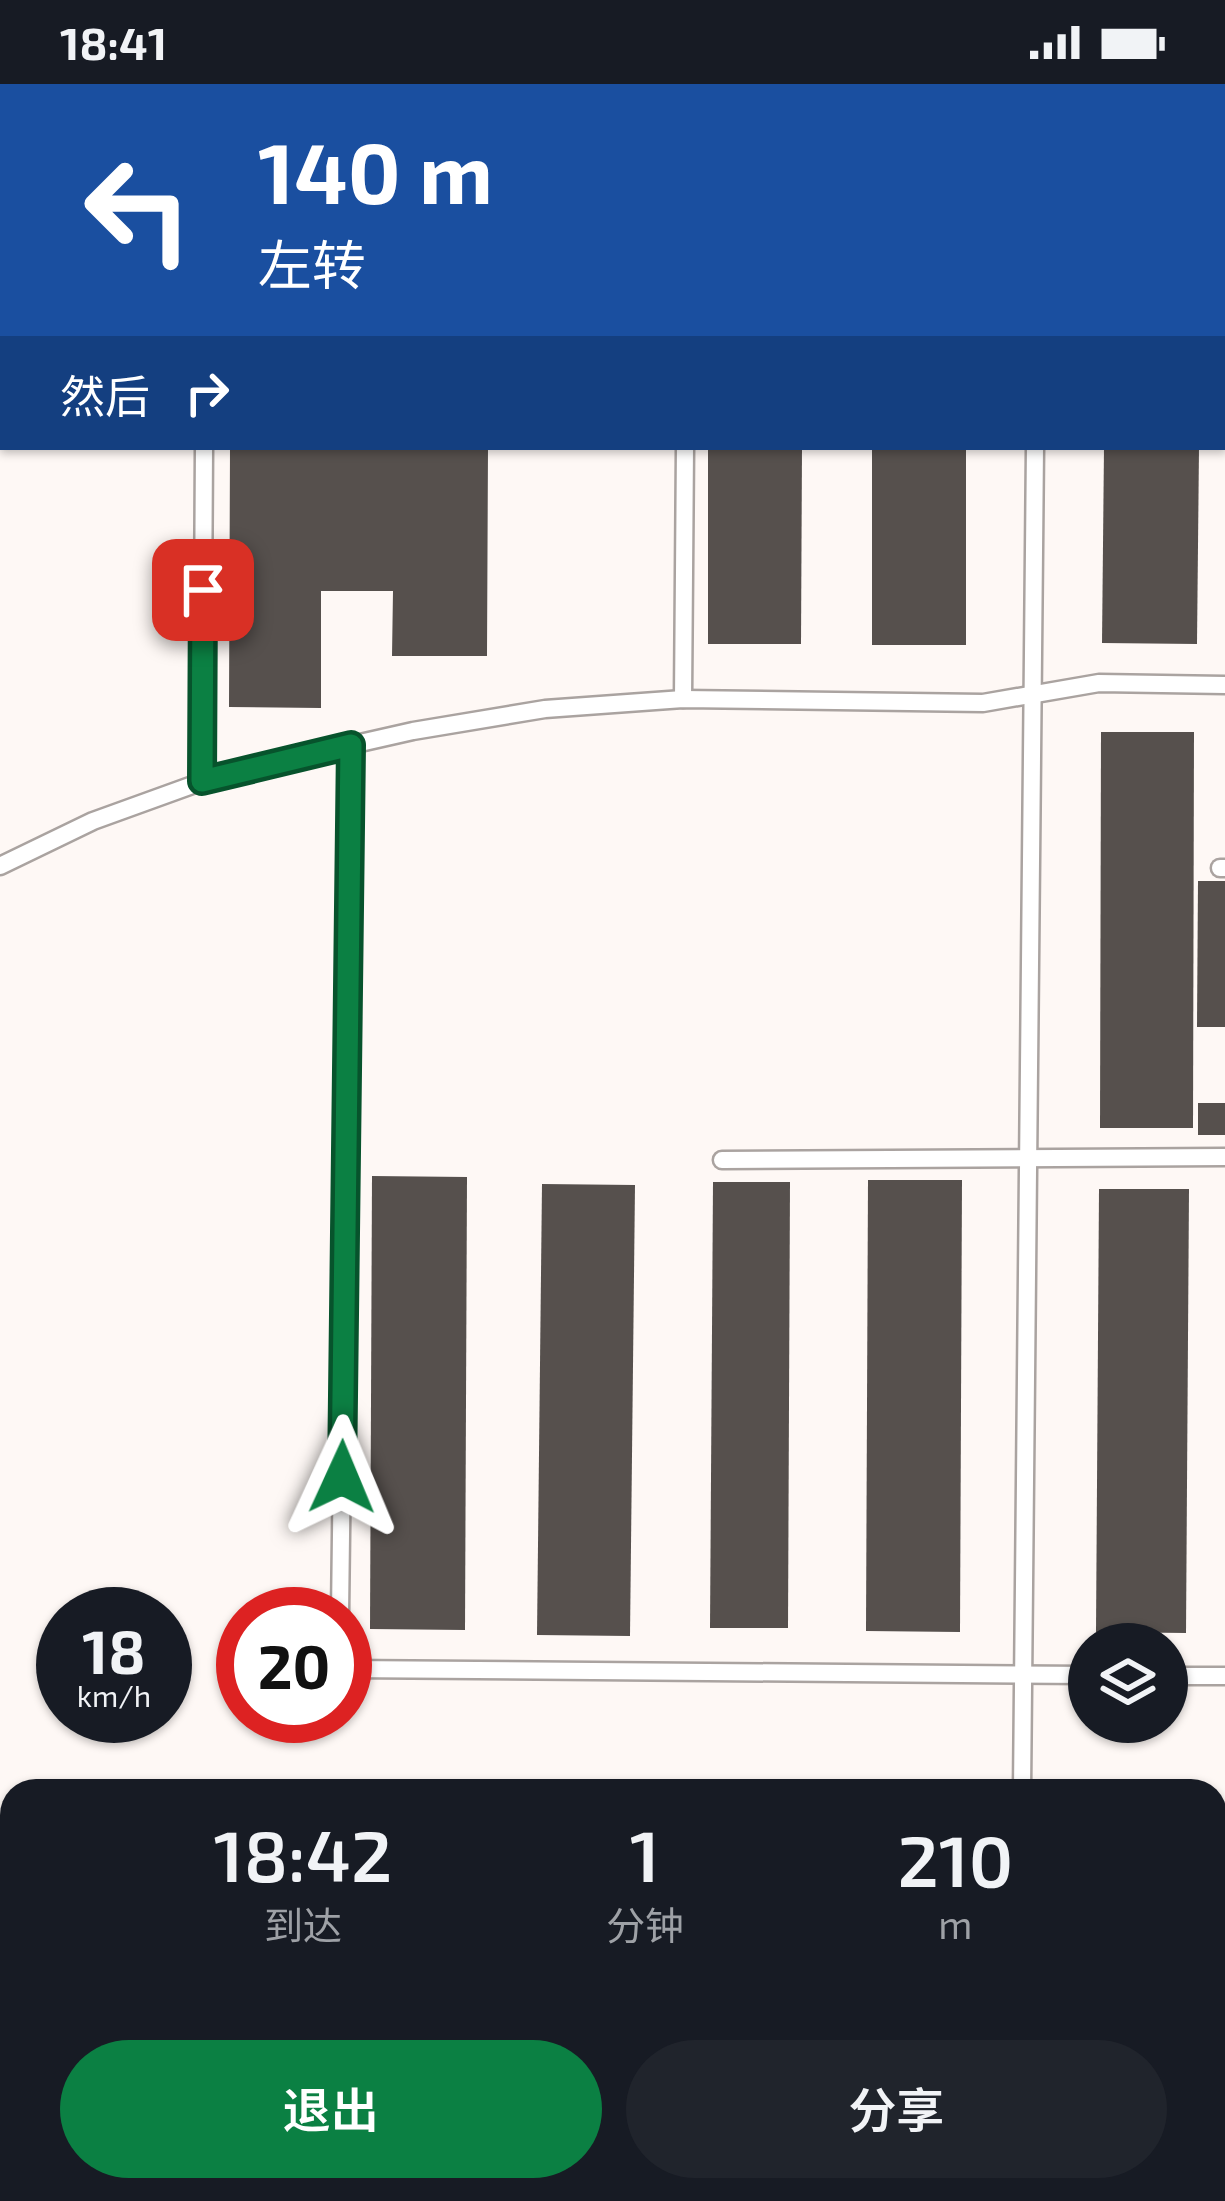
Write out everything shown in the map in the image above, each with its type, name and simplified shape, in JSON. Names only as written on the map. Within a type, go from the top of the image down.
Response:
[{"type":"lane","points":[[202,781],[203,450]]},
{"type":"lane","points":[[683,699],[685,450]]},
{"type":"lane","points":[[1022,1779],[1035,450]]},
{"type":"lane","points":[[0,866],[93,821],[202,781],[351,745],[545,709],[683,699],[983,703],[1099,683],[1225,685]]},
{"type":"lane","points":[[340,1587],[351,745]]},
{"type":"lane","points":[[722,1160],[1225,1157]]},
{"type":"lane","points":[[372,1669],[1068,1675]]},
{"type":"lane","points":[[1188,1676],[1225,1676]]},
{"type":"building","points":[[230,450],[488,450],[487,656],[392,656],[393,591],[321,591],[321,708],[229,707]]},
{"type":"building","points":[[708,450],[802,450],[801,644],[708,644]]},
{"type":"building","points":[[872,450],[966,450],[966,645],[872,645]]},
{"type":"building","points":[[1104,450],[1199,450],[1197,644],[1102,643]]},
{"type":"building","points":[[1101,732],[1194,732],[1193,1128],[1100,1128]]},
{"type":"building","points":[[1198,881],[1225,881],[1225,1027],[1197,1027]]},
{"type":"building","points":[[1198,1103],[1225,1103],[1225,1135],[1198,1135]]},
{"type":"building","points":[[372,1176],[467,1177],[465,1630],[372,1629]]},
{"type":"building","points":[[868,1180],[962,1180],[960,1632],[866,1631]]},
{"type":"building","points":[[713,1182],[790,1182],[788,1628],[710,1628]]},
{"type":"building","points":[[542,1184],[635,1185],[630,1636],[537,1635]]},
{"type":"building","points":[[1099,1189],[1189,1189],[1186,1623],[1096,1623]]},
{"type":"route","points":[[203,590],[202,781],[351,745],[342,1477]]}]
